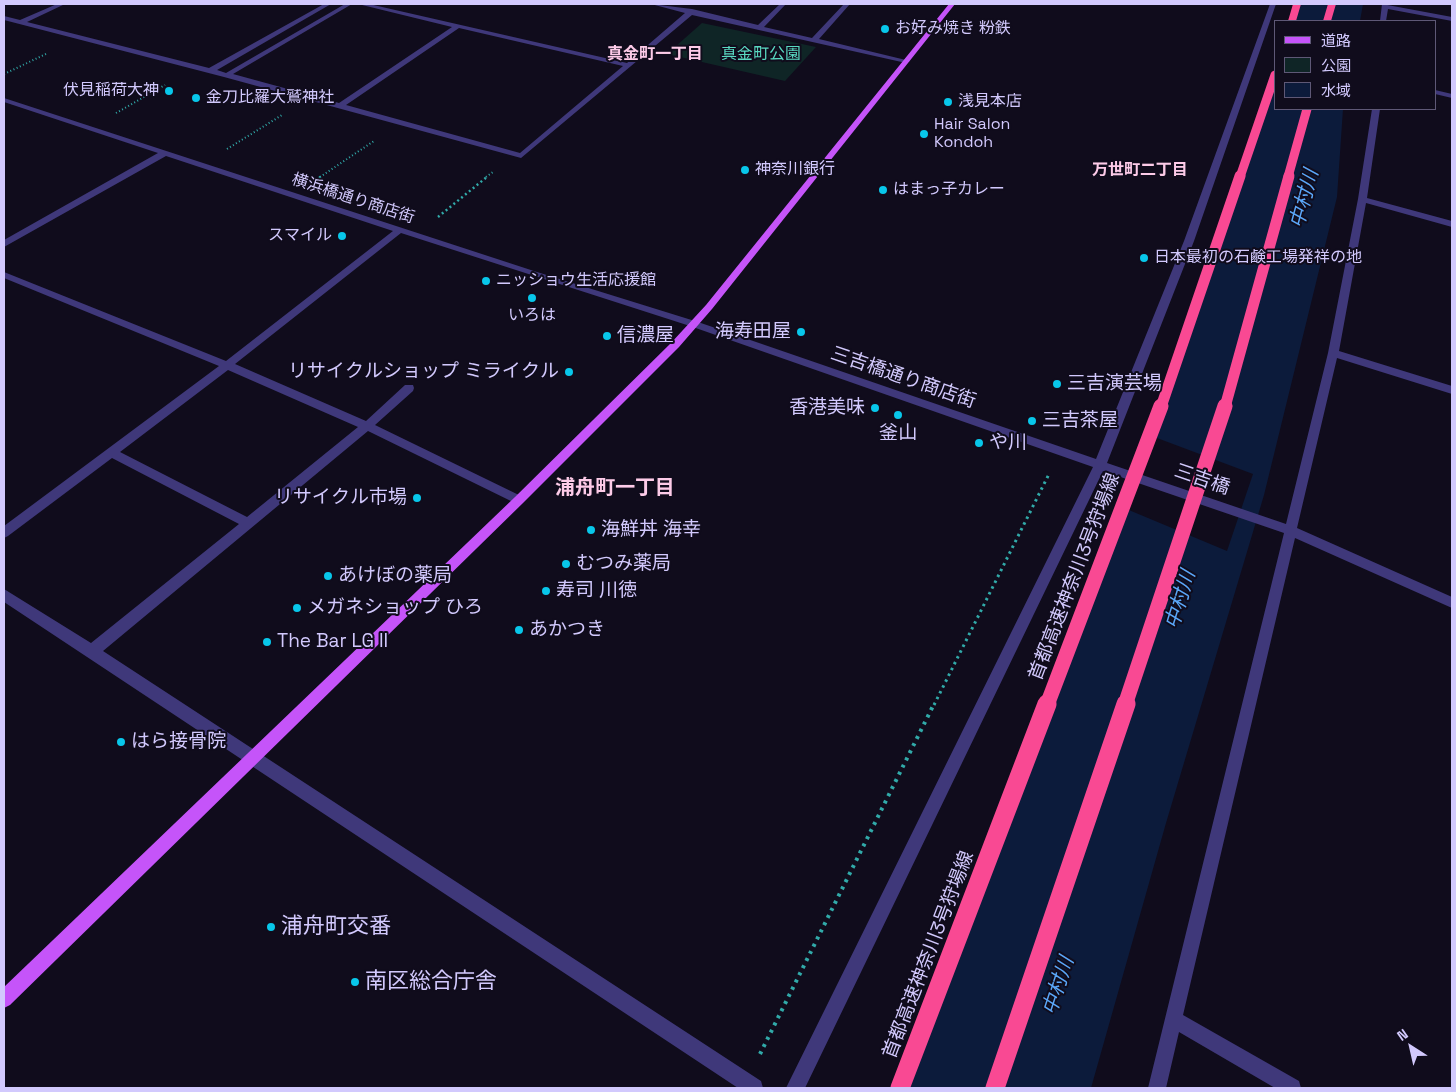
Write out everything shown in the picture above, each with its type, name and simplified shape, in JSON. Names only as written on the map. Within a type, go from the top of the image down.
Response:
[{"type":"highway","points":[[1292,20],[1297,4]]},
{"type":"highway","points":[[1328,20],[1332,4]]},
{"type":"highway","name":"首都高速神奈川3号狩場線","points":[[900,1088],[1163,401],[1274,78]]},
{"type":"highway","points":[[995,1088],[1217,436],[1307,110]]},
{"type":"main road","points":[[4,999],[519,500],[694,324],[952,4]]},
{"type":"street","points":[[21,22],[62,4]]},
{"type":"street","points":[[210,70],[328,4]]},
{"type":"street","points":[[227,75],[349,4]]},
{"type":"street","points":[[361,4],[628,65]]},
{"type":"street","points":[[654,4],[678,6],[692,12],[906,61]]},
{"type":"street","points":[[760,27],[784,4]]},
{"type":"street","points":[[814,40],[847,4]]},
{"type":"street","points":[[796,1088],[1100,464],[1189,241],[1273,4]]},
{"type":"street","points":[[1384,20],[1384,5],[1452,19]]},
{"type":"street","points":[[4,18],[210,70],[521,156],[692,12]]},
{"type":"street","points":[[340,106],[458,26]]},
{"type":"street","points":[[1436,92],[1452,96]]},
{"type":"street","name":"横浜橋通り商店街","points":[[4,100],[694,324]]},
{"type":"street","points":[[1157,1088],[1334,352],[1362,199],[1376,110]]},
{"type":"street","points":[[4,244],[165,153]]},
{"type":"street","points":[[1362,199],[1452,224]]},
{"type":"street","points":[[4,533],[227,365],[400,230]]},
{"type":"street","points":[[4,275],[227,365],[367,426],[519,500]]},
{"type":"street","name":"三吉橋通り商店街","points":[[694,324],[1100,464]]},
{"type":"street","points":[[1334,352],[1452,390]]},
{"type":"street","points":[[92,651],[367,426],[409,388]]},
{"type":"street","points":[[110,452],[248,523]]},
{"type":"street","name":"三吉橋","points":[[1100,464],[1292,531],[1452,603]]},
{"type":"street","points":[[4,595],[92,651],[750,1086]]},
{"type":"street","points":[[1174,1019],[1292,1088]]},
{"type":"path","points":[[4,74],[80,37]]},
{"type":"path","points":[[90,128],[196,67]]},
{"type":"path","points":[[201,164],[310,98]]},
{"type":"path","points":[[294,195],[401,123]]},
{"type":"path","points":[[416,235],[515,154]]},
{"type":"path","points":[[750,1086],[1060,451]]},
{"type":"green space","name":"真金町公園","points":[[702,23],[816,47],[785,81],[667,54]]},
{"type":"water","points":[[1296,4],[1363,4],[1360,20],[1290,20]]},
{"type":"water","name":"中村川","points":[[1274,77],[1274,110],[1343,110],[1337,197],[1264,495],[1166,823],[1091,1088],[891,1088],[1132,494]]},
{"type":"pier","points":[[1149,435],[1253,474],[1227,551],[1124,508]]},
{"type":"place","name":"お好み焼き 粉鉄","points":[[885,29]]},
{"type":"place","name":"伏見稲荷大神","points":[[169,91]]},
{"type":"place","name":"金刀比羅大鷲神社","points":[[196,98]]},
{"type":"place","name":"浅見本店","points":[[948,102]]},
{"type":"place","name":"Hair Salon Kondoh","points":[[924,134]]},
{"type":"place","name":"神奈川銀行","points":[[745,170]]},
{"type":"place","name":"はまっ子カレー","points":[[883,190]]},
{"type":"place","name":"スマイル","points":[[342,236]]},
{"type":"place","name":"日本最初の石鹸工場発祥の地","points":[[1144,258]]},
{"type":"place","name":"ニッショウ生活応援館","points":[[486,281]]},
{"type":"place","name":"いろは","points":[[532,298]]},
{"type":"place","name":"海寿田屋","points":[[801,332]]},
{"type":"place","name":"信濃屋","points":[[607,336]]},
{"type":"place","name":"リサイクルショップ ミライクル","points":[[569,372]]},
{"type":"place","name":"三吉演芸場","points":[[1057,384]]},
{"type":"place","name":"香港美味","points":[[875,408]]},
{"type":"place","name":"釜山","points":[[898,415]]},
{"type":"place","name":"三吉茶屋","points":[[1032,421]]},
{"type":"place","name":"や川","points":[[979,443]]},
{"type":"place","name":"リサイクル市場","points":[[417,498]]},
{"type":"place","name":"海鮮丼 海幸","points":[[591,530]]},
{"type":"place","name":"むつみ薬局","points":[[566,564]]},
{"type":"place","name":"あけぼの薬局","points":[[328,576]]},
{"type":"place","name":"寿司 川徳","points":[[546,591]]},
{"type":"place","name":"メガネショップ ひろ","points":[[297,608]]},
{"type":"place","name":"あかつき","points":[[519,630]]},
{"type":"place","name":"The Bar LG II","points":[[267,642]]},
{"type":"place","name":"はら接骨院","points":[[121,742]]},
{"type":"place","name":"浦舟町交番","points":[[271,927]]},
{"type":"place","name":"南区総合庁舎","points":[[355,982]]},
{"type":"district","name":"真金町一丁目","points":[[655,55]]},
{"type":"district","name":"万世町二丁目","points":[[1140,171]]},
{"type":"district","name":"浦舟町一丁目","points":[[615,489]]}]
